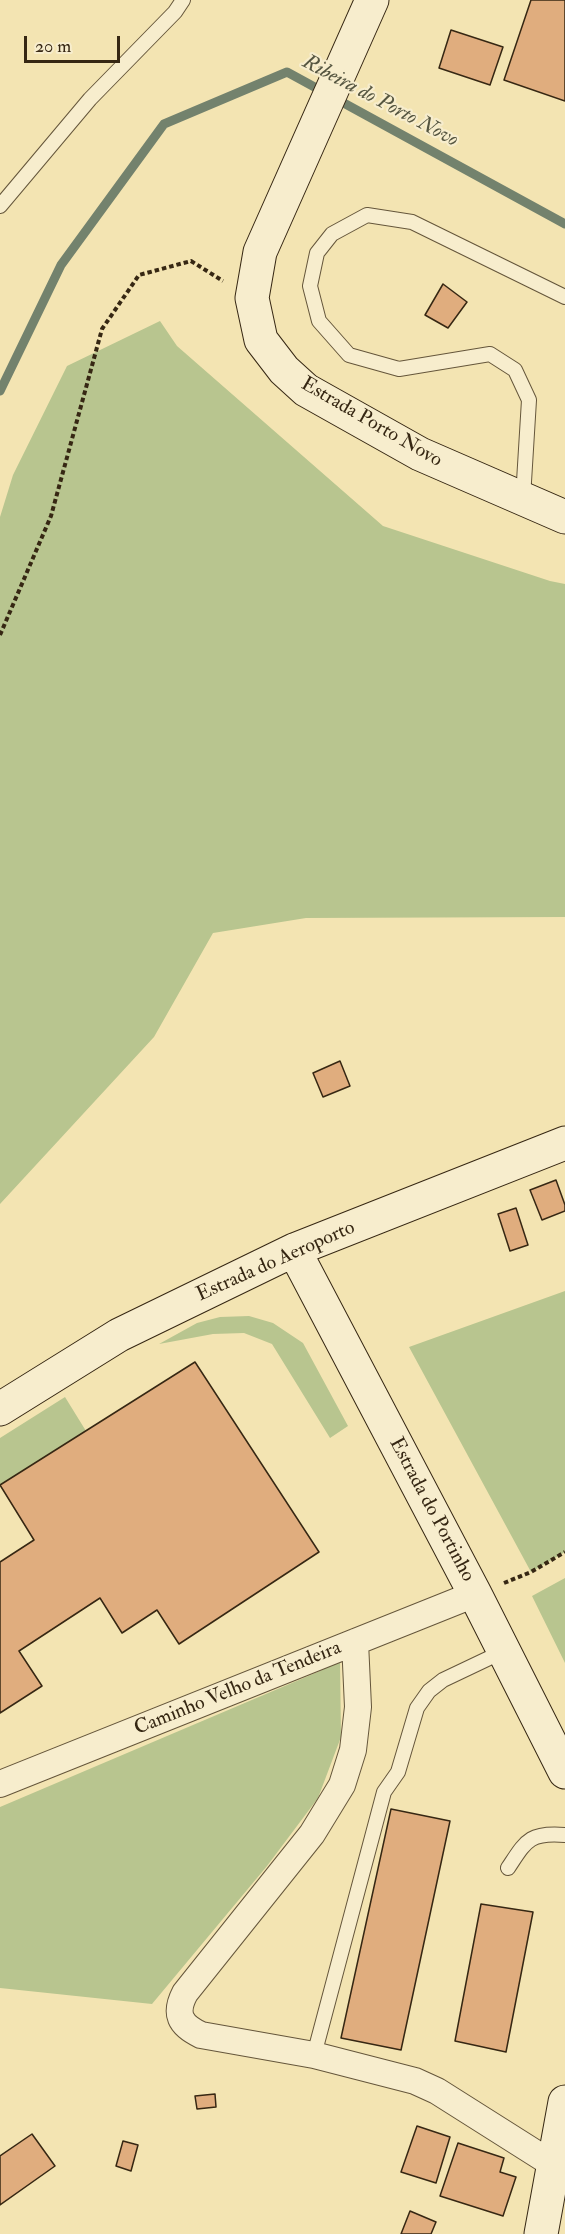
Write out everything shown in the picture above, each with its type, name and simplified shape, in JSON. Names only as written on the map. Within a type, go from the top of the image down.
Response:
[{"type":"main road","name":"Estrada Porto Novo","points":[[372,0],[260,252],[252,298],[261,340],[284,370],[306,390],[420,454],[522,501],[565,517]]},
{"type":"main road","name":"Estrada do Aeroporto","points":[[0,1409],[119,1335],[294,1250],[565,1143]]},
{"type":"main road","name":"Estrada do Portinho","points":[[294,1250],[475,1594],[565,1772]]},
{"type":"main road","points":[[541,2234],[565,2102]]},
{"type":"street","name":"Caminho Velho da Tendeira","points":[[0,1784],[475,1594]]},
{"type":"street","points":[[355,1642],[358,1707],[353,1750],[342,1785],[312,1834],[190,1987],[178,2010],[186,2025],[201,2035],[314,2055],[415,2081],[437,2091],[554,2165]]},
{"type":"lane","points":[[0,206],[90,99],[175,12],[183,0]]},
{"type":"lane","points":[[522,501],[529,400],[515,370],[490,354],[399,369],[349,355],[319,321],[310,286],[317,254],[332,234],[367,215],[412,222],[565,297]]},
{"type":"lane","points":[[314,2055],[384,1792],[398,1772],[417,1708],[429,1691],[443,1680],[504,1651]]},
{"type":"lane","points":[[508,1868],[526,1840],[538,1836],[565,1835]]},
{"type":"path","points":[[0,635],[51,516],[102,329],[139,275],[191,261],[252,298]]},
{"type":"path","points":[[475,1594],[531,1572],[565,1552]]},
{"type":"green space","points":[[160,321],[177,346],[383,526],[565,584],[565,917],[306,918],[213,933],[154,1037],[0,1204],[0,517],[13,475],[67,366]]},
{"type":"green space","points":[[565,1291],[565,1552],[531,1572],[409,1347]]},
{"type":"green space","points":[[249,1316],[273,1323],[303,1343],[348,1426],[330,1438],[272,1344],[244,1333],[213,1334],[159,1344],[197,1323],[220,1317]]},
{"type":"green space","points":[[65,1397],[86,1431],[0,1485],[0,1438]]},
{"type":"green space","points":[[565,1578],[565,1663],[532,1596]]},
{"type":"green space","points":[[340,1660],[341,1737],[318,1798],[267,1866],[152,2004],[0,1988],[0,1807],[320,1671]]},
{"type":"building","points":[[531,0],[565,0],[565,101],[504,80]]},
{"type":"building","points":[[451,30],[503,47],[490,85],[439,68]]},
{"type":"building","points":[[443,284],[467,302],[448,328],[425,315]]},
{"type":"building","points":[[340,1061],[350,1086],[323,1097],[313,1073]]},
{"type":"building","points":[[556,1180],[565,1211],[542,1220],[530,1190]]},
{"type":"building","points":[[516,1208],[528,1245],[510,1251],[498,1214]]},
{"type":"building","points":[[195,1362],[319,1552],[179,1644],[157,1610],[122,1633],[100,1598],[19,1651],[42,1686],[0,1713],[0,1562],[34,1540],[0,1485]]},
{"type":"building","points":[[391,1809],[450,1821],[401,2050],[341,2038]]},
{"type":"building","points":[[481,1904],[533,1912],[506,2052],[455,2041]]},
{"type":"building","points":[[215,2094],[216,2107],[197,2109],[195,2096]]},
{"type":"building","points":[[417,2126],[450,2137],[436,2183],[401,2172]]},
{"type":"building","points":[[32,2134],[55,2166],[0,2205],[0,2156]]},
{"type":"building","points":[[123,2141],[138,2145],[131,2171],[116,2166]]},
{"type":"building","points":[[458,2143],[504,2158],[500,2172],[516,2177],[503,2216],[440,2196]]},
{"type":"building","points":[[410,2211],[436,2222],[431,2234],[401,2234]]},
{"type":"waterway","name":"Ribeira do Porto Novo","points":[[0,391],[61,265],[164,124],[287,72],[565,224]]}]
